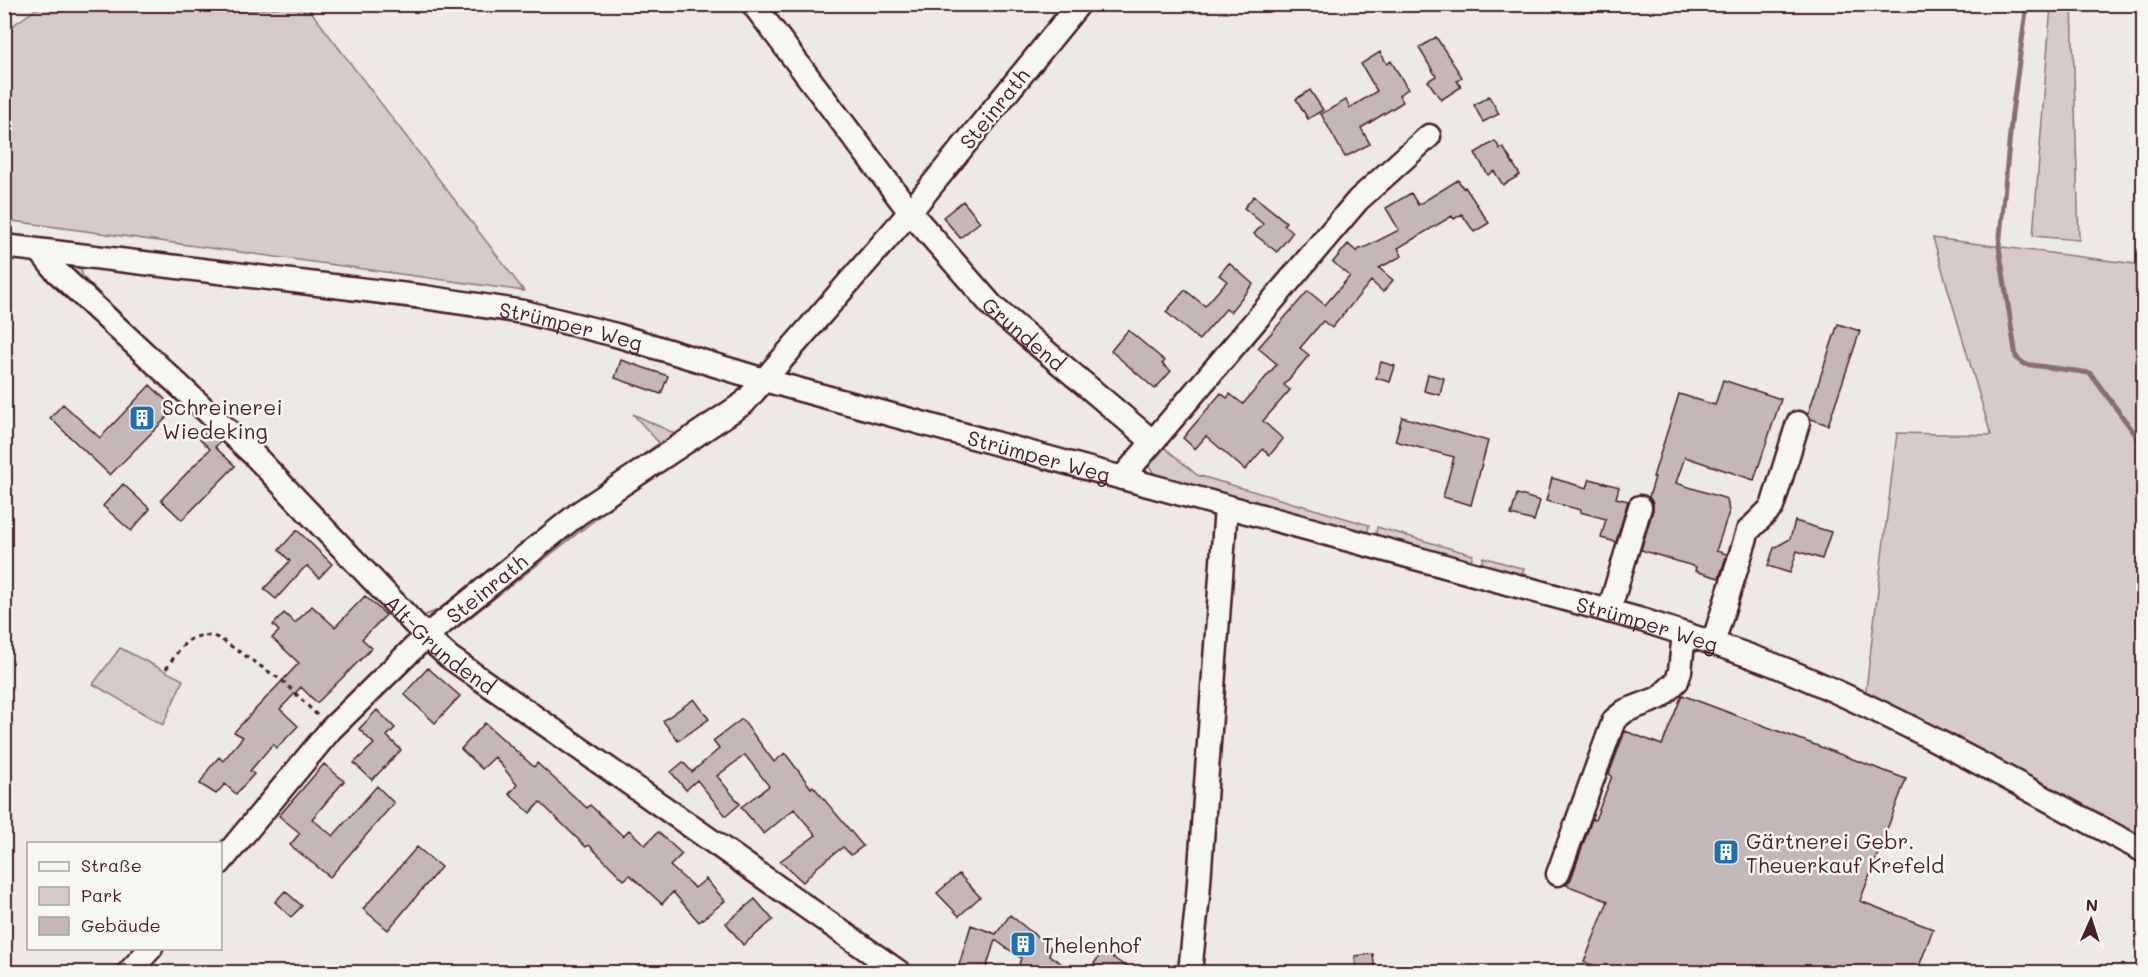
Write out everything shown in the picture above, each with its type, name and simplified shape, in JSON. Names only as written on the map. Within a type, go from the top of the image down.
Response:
[{"type":"street","name":"Grundend","points":[[753,4],[910,212],[993,307],[1152,441]]},
{"type":"street","name":"Steinrath","points":[[910,212],[1079,4]]},
{"type":"street","name":"Strümper Weg","points":[[1122,478],[1358,200],[1429,136]]},
{"type":"street","points":[[764,380],[910,212]]},
{"type":"street","name":"Strümper Weg","points":[[4,246],[424,297],[524,312],[616,335],[764,380],[1610,611],[1713,643],[1784,669],[1887,716],[2144,851]]},
{"type":"street","name":"Alt-Grundend","points":[[40,251],[56,270],[254,455],[426,636],[449,657],[899,972]]},
{"type":"street","name":"Steinrath","points":[[222,861],[331,729],[426,636],[579,513],[744,403],[764,380]]},
{"type":"street","points":[[1713,643],[1748,531],[1772,507],[1798,423]]},
{"type":"street","points":[[1190,972],[1198,896],[1226,507]]},
{"type":"street","points":[[1610,611],[1640,507]]},
{"type":"street","points":[[1558,874],[1614,720],[1625,711],[1659,698],[1677,681],[1684,634]]},
{"type":"street","points":[[129,972],[149,950]]},
{"type":"path","points":[[166,669],[188,640],[207,634],[219,638],[284,682],[331,729]]},
{"type":"green space","points":[[202,4],[228,12],[306,5],[524,291],[5,220],[5,31],[42,5]]},
{"type":"green space","points":[[2051,5],[2072,5],[2079,240],[2033,236]]},
{"type":"green space","points":[[1933,238],[2143,265],[2143,845],[1865,697],[1897,433],[1991,435]]},
{"type":"green space","points":[[61,260],[425,303],[614,341],[612,347],[523,325],[80,266],[83,277],[261,449],[423,616],[438,610],[574,504],[659,443],[633,414],[682,437],[431,623],[419,621]]},
{"type":"green space","points":[[1158,442],[1197,475],[1369,525],[1368,531],[1354,534],[1160,482],[1148,465],[1149,454]]},
{"type":"green space","points":[[693,443],[444,638],[441,632],[582,519]]},
{"type":"green space","points":[[1377,527],[1473,555],[1470,562],[1382,540],[1376,533]]},
{"type":"green space","points":[[1483,557],[1524,569],[1523,573],[1513,578],[1490,571],[1482,564]]},
{"type":"green space","points":[[120,648],[183,680],[163,725],[93,684]]},
{"type":"building","points":[[1436,37],[1462,77],[1457,81],[1461,87],[1441,100],[1428,81],[1436,76],[1419,48]]},
{"type":"building","points":[[1380,52],[1387,64],[1391,61],[1408,89],[1399,95],[1403,102],[1361,128],[1370,144],[1345,157],[1321,114],[1346,100],[1350,108],[1377,91],[1361,64]]},
{"type":"building","points":[[1310,90],[1323,110],[1308,119],[1296,99]]},
{"type":"building","points":[[1489,96],[1499,114],[1483,122],[1474,105]]},
{"type":"building","points":[[1495,141],[1500,149],[1503,147],[1520,175],[1503,185],[1494,171],[1488,175],[1475,153]]},
{"type":"building","points":[[1458,180],[1489,223],[1474,232],[1462,214],[1454,219],[1452,216],[1398,248],[1402,256],[1379,268],[1393,280],[1383,292],[1371,281],[1332,328],[1323,321],[1300,348],[1309,355],[1284,385],[1290,390],[1263,421],[1283,439],[1270,455],[1263,449],[1245,470],[1206,436],[1195,449],[1183,438],[1221,393],[1227,398],[1230,394],[1243,404],[1277,364],[1258,348],[1308,291],[1325,305],[1350,276],[1333,262],[1348,244],[1357,252],[1360,248],[1399,230],[1386,208],[1411,193],[1418,205]]},
{"type":"building","points":[[1254,196],[1286,222],[1284,225],[1293,232],[1277,252],[1254,234],[1263,224],[1244,208]]},
{"type":"building","points":[[963,201],[980,222],[960,238],[943,217]]},
{"type":"building","points":[[1229,263],[1253,284],[1230,312],[1226,309],[1199,340],[1166,312],[1185,290],[1205,306],[1227,281],[1219,275]]},
{"type":"building","points":[[1838,324],[1860,331],[1828,425],[1811,419],[1808,414]]},
{"type":"building","points":[[1128,330],[1165,361],[1162,364],[1171,371],[1155,389],[1111,351]]},
{"type":"building","points":[[621,360],[668,376],[661,394],[615,378]]},
{"type":"building","points":[[1381,362],[1395,366],[1390,382],[1376,378]]},
{"type":"building","points":[[1428,374],[1444,378],[1440,395],[1424,391]]},
{"type":"building","points":[[1723,380],[1781,399],[1754,480],[1685,457],[1676,483],[1727,499],[1729,512],[1716,551],[1727,554],[1719,578],[1695,571],[1696,567],[1641,550],[1653,510],[1653,503],[1649,497],[1655,477],[1653,477],[1679,394],[1715,405]]},
{"type":"building","points":[[150,385],[175,409],[110,475],[50,418],[63,404],[100,438]]},
{"type":"building","points":[[1402,417],[1488,441],[1471,505],[1443,497],[1454,457],[1395,441]]},
{"type":"building","points":[[208,431],[220,442],[215,447],[235,466],[182,520],[161,500],[210,449],[200,439]]},
{"type":"building","points":[[1552,478],[1587,488],[1590,479],[1619,487],[1616,498],[1628,501],[1616,542],[1601,538],[1606,519],[1546,501]]},
{"type":"building","points":[[123,484],[150,509],[131,531],[103,506]]},
{"type":"building","points":[[1517,494],[1540,501],[1534,521],[1511,515]]},
{"type":"building","points":[[1795,521],[1831,532],[1822,559],[1797,551],[1790,573],[1768,566],[1774,548],[1790,539]]},
{"type":"building","points":[[297,530],[332,564],[319,578],[307,566],[276,599],[264,589],[290,561],[279,550]]},
{"type":"building","points":[[365,596],[386,615],[362,639],[372,648],[317,703],[301,687],[280,709],[298,726],[277,748],[273,744],[250,771],[254,774],[236,794],[225,784],[216,794],[200,784],[219,757],[223,761],[243,737],[234,732],[299,663],[272,638],[279,631],[273,625],[284,613],[295,623],[312,606],[335,627]]},
{"type":"building","points":[[428,668],[460,696],[435,723],[404,694]]},
{"type":"building","name":"Gärtnerei Gebr. Theuerkauf Krefeld","points":[[1682,695],[1906,779],[1860,901],[1933,929],[1917,972],[1611,972],[1584,962],[1608,901],[1566,885],[1571,879],[1592,819],[1595,820],[1612,776],[1609,774],[1625,731],[1662,745]]},
{"type":"building","points":[[694,699],[709,719],[678,741],[663,721]]},
{"type":"building","points":[[377,710],[395,728],[387,736],[401,750],[372,780],[354,763],[374,744],[359,729]]},
{"type":"building","points":[[742,719],[774,762],[785,753],[811,788],[813,786],[863,846],[851,855],[843,847],[817,867],[803,882],[780,861],[816,835],[794,809],[764,834],[741,807],[769,786],[745,755],[717,776],[740,804],[726,816],[697,780],[686,790],[671,772],[683,762],[692,772],[719,749],[713,741]]},
{"type":"building","points":[[485,723],[534,767],[537,763],[587,808],[590,805],[623,836],[629,830],[645,845],[658,832],[682,854],[670,866],[695,888],[706,879],[725,901],[699,922],[673,892],[662,904],[630,875],[624,880],[589,845],[586,847],[540,802],[530,813],[509,794],[517,785],[495,757],[482,769],[461,749]]},
{"type":"building","points":[[324,764],[344,781],[312,819],[333,836],[377,786],[394,803],[330,877],[290,845],[300,833],[279,816]]},
{"type":"building","points":[[417,847],[441,867],[388,930],[363,909]]},
{"type":"building","points":[[959,874],[980,897],[959,916],[937,893]]},
{"type":"building","points":[[285,891],[302,906],[291,917],[275,902]]},
{"type":"building","points":[[755,899],[773,920],[743,945],[726,923]]},
{"type":"building","name":"Thelenhof","points":[[1010,915],[1051,948],[1049,955],[1073,972],[1017,972],[1021,958],[995,940],[985,972],[957,972],[971,925],[996,934]]},
{"type":"building","points":[[1103,951],[1134,972],[1088,972]]},
{"type":"building","points":[[1373,954],[1375,972],[1356,972],[1355,956]]},
{"type":"waterway","points":[[2027,4],[2012,113],[1999,247],[2016,357],[2024,364],[2090,373],[2144,446]]},
{"type":"place","name":"Schreinerei Wiedeking","points":[[142,418]]},
{"type":"place","name":"Gärtnerei Gebr. Theuerkauf Krefeld","points":[[1726,852]]},
{"type":"place","name":"Thelenhof","points":[[1023,944]]}]
